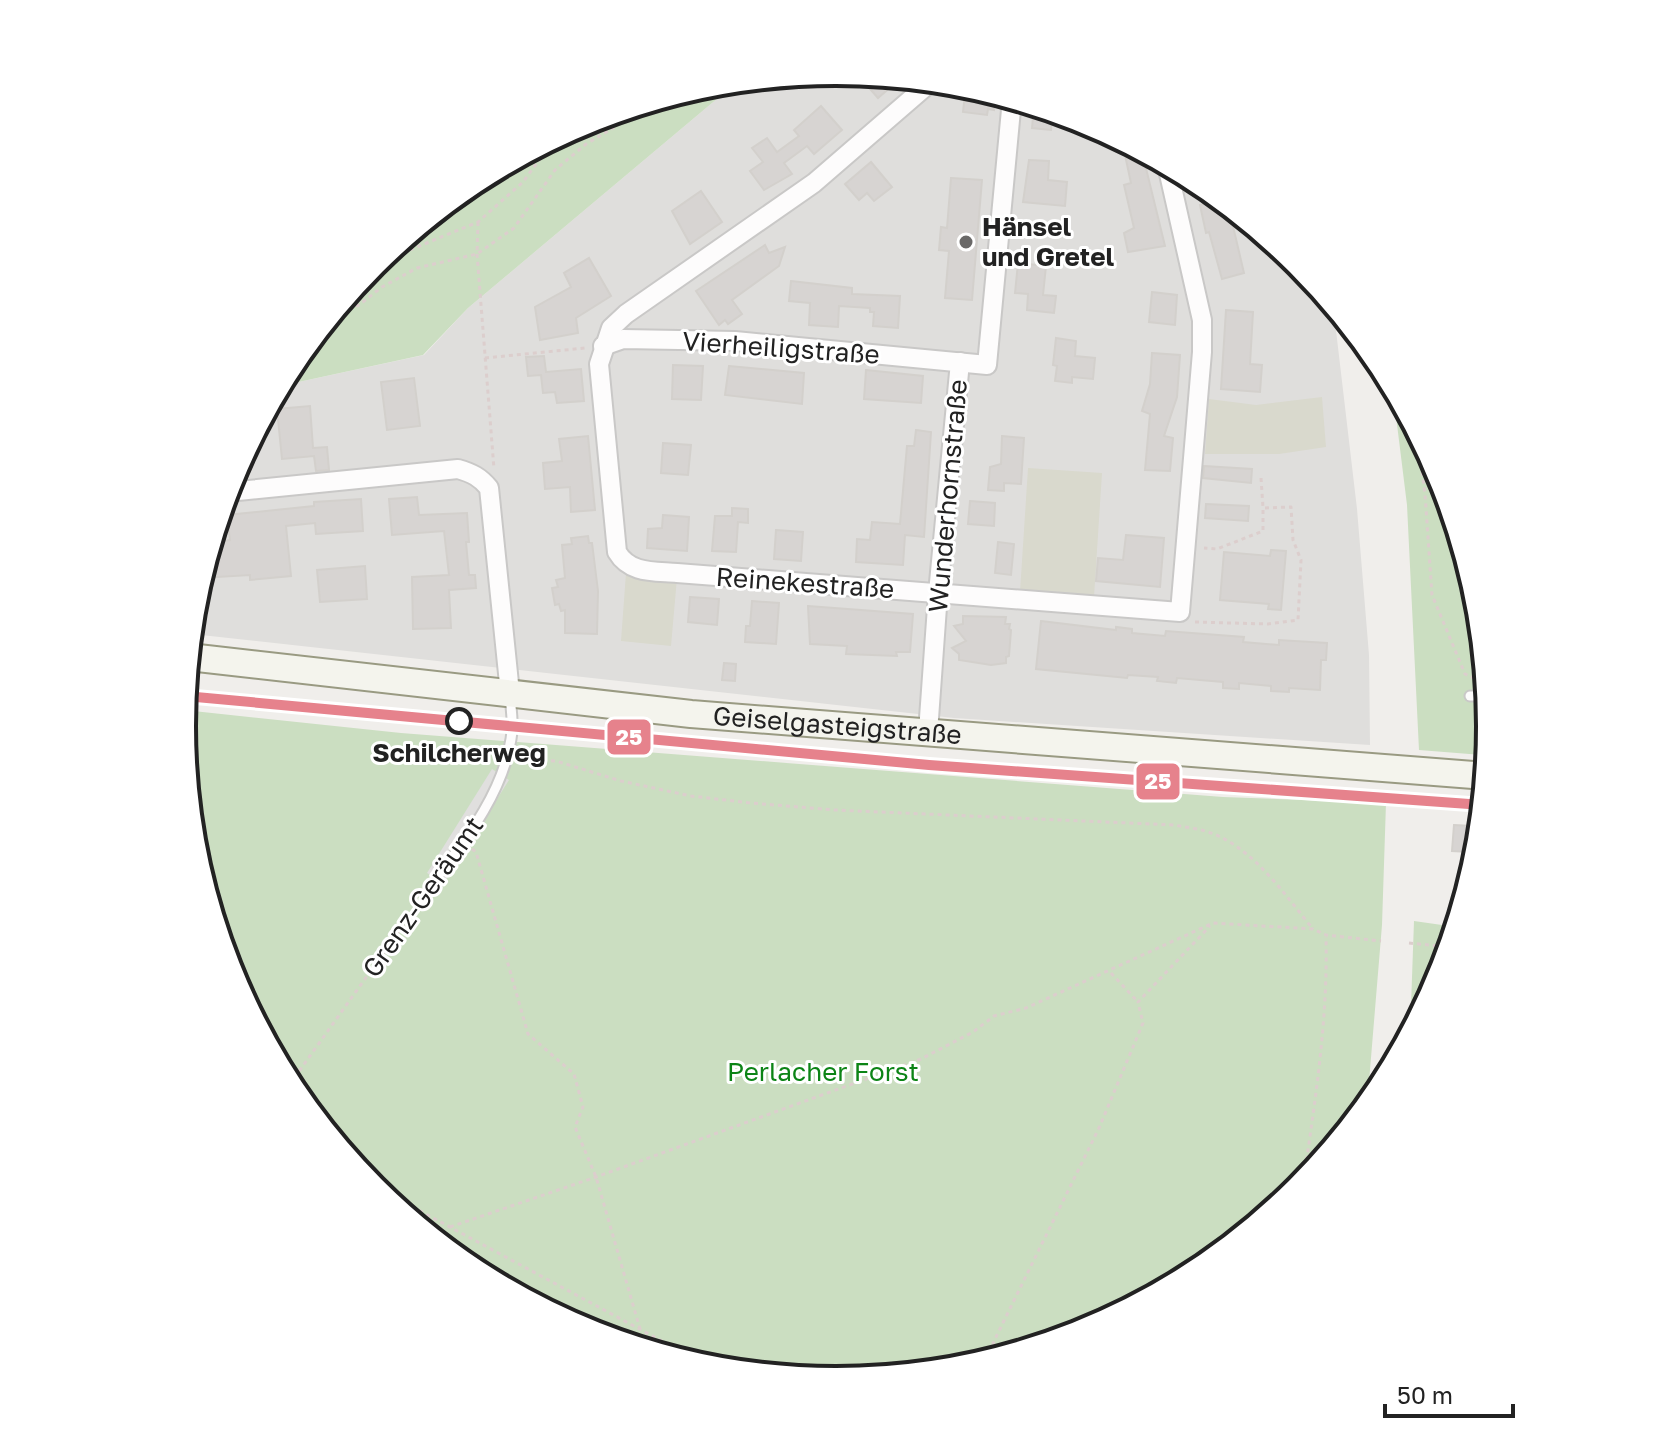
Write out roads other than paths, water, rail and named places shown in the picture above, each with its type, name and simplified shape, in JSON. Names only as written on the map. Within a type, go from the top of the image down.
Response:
[{"type":"main road","name":"Geiselgasteigstraße","points":[[200,658],[691,714],[1474,775]]},
{"type":"street","points":[[603,346],[611,328],[626,314],[814,183],[920,91]]},
{"type":"street","name":"Wunderhornstraße","points":[[928,732],[960,362],[987,365],[1011,111]]},
{"type":"street","name":"Reinekestraße","points":[[603,346],[599,364],[617,552],[624,563],[638,569],[664,572],[1180,612],[1201,368],[1202,320],[1171,181]]},
{"type":"street","name":"Vierheiligstraße","points":[[603,346],[623,339],[735,341],[960,362]]},
{"type":"street","points":[[241,491],[458,469],[471,473],[489,488],[510,693]]},
{"type":"lane","name":"Grenz-Geräumt","points":[[436,879],[484,811],[505,759],[511,739],[510,693]]},
{"type":"place","name":"Hänsel und Gretel","points":[[966,242]]},
{"type":"place","name":"Schilcherweg","points":[[459,721]]},
{"type":"park label","name":"Perlacher Forst","points":[[823,1072]]}]
